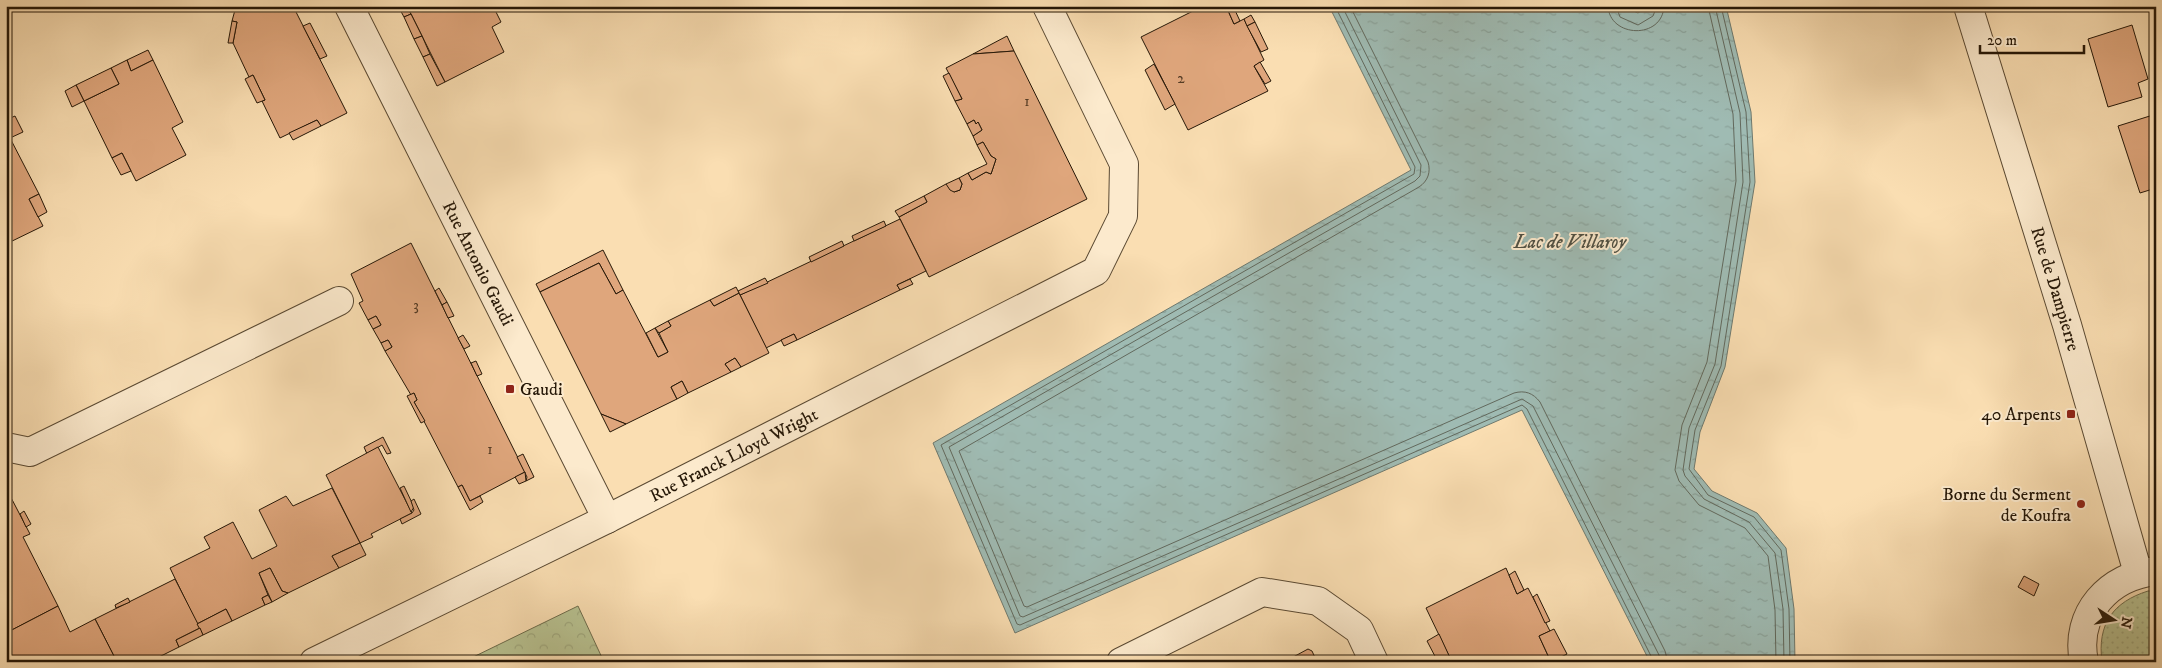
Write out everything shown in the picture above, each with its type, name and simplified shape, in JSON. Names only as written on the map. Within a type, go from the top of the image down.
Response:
[{"type":"street","name":"Rue Antonio Gaudi","points":[[349,6],[607,519]]},
{"type":"street","name":"Rue Franck Lloyd Wright","points":[[314,662],[607,519],[1096,271],[1123,216],[1124,164],[1047,6]]},
{"type":"street","name":"Rue de Dampierre","points":[[1968,6],[2067,325],[2147,572]]},
{"type":"street","points":[[6,446],[30,452],[339,300]]},
{"type":"street","points":[[2084,662],[2081,650],[2084,624],[2096,602],[2115,584],[2147,572]]},
{"type":"street","points":[[1121,662],[1262,592],[1318,601],[1358,630],[1374,662]]},
{"type":"green space","points":[[2148,591],[2156,591],[2156,662],[2102,662],[2102,636],[2110,616],[2125,601]]},
{"type":"green space","points":[[578,606],[604,662],[463,662]]},
{"type":"water","name":"Lac de Villaroy","points":[[1329,6],[1622,6],[1638,13],[1648,6],[1726,6],[1751,112],[1755,182],[1725,367],[1700,432],[1694,469],[1712,491],[1757,513],[1786,548],[1794,609],[1795,662],[1650,662],[1522,410],[1015,633],[933,443],[1411,170]]},
{"type":"building","points":[[233,6],[293,6],[347,113],[321,126],[317,120],[280,138],[262,101],[265,100],[253,75],[249,77],[233,43],[237,22],[232,21],[235,10]]},
{"type":"building","points":[[398,6],[407,6],[411,14],[404,17]]},
{"type":"building","points":[[407,6],[493,6],[501,22],[492,27],[504,52],[445,82]]},
{"type":"building","points":[[1203,6],[1226,6],[1234,24],[1244,19],[1264,60],[1254,66],[1268,91],[1188,130],[1141,37]]},
{"type":"building","points":[[1226,6],[1233,6],[1240,21],[1234,24]]},
{"type":"building","points":[[411,14],[422,36],[414,39],[404,17]]},
{"type":"building","points":[[1251,15],[1255,22],[1247,26],[1244,19]]},
{"type":"building","points":[[232,21],[237,22],[233,43],[228,43]]},
{"type":"building","points":[[1255,22],[1268,49],[1261,52],[1247,26]]},
{"type":"building","points":[[310,23],[327,56],[320,59],[303,26]]},
{"type":"building","points":[[2132,25],[2148,79],[2138,83],[2142,97],[2108,107],[2088,39]]},
{"type":"building","points":[[422,36],[430,54],[423,57],[414,39]]},
{"type":"building","points":[[1007,36],[1014,51],[973,54]]},
{"type":"building","points":[[148,50],[153,60],[131,71],[127,60]]},
{"type":"building","points":[[1014,51],[1087,199],[929,277],[899,217],[927,202],[924,196],[946,184],[954,192],[960,190],[962,184],[959,178],[968,173],[972,180],[986,172],[991,174],[996,159],[991,156],[983,142],[977,145],[973,136],[982,130],[978,122],[976,124],[974,120],[967,124],[955,101],[962,99],[946,68],[973,54]]},
{"type":"building","points":[[430,54],[445,82],[437,86],[423,57]]},
{"type":"building","points":[[127,60],[131,71],[153,60],[183,122],[172,128],[186,155],[136,181],[122,153],[112,158],[84,101],[119,84],[111,68]]},
{"type":"building","points":[[1260,62],[1271,81],[1265,84],[1254,66]]},
{"type":"building","points":[[1154,64],[1175,104],[1165,110],[1145,70]]},
{"type":"building","points":[[111,68],[119,84],[84,101],[76,85]]},
{"type":"building","points":[[949,73],[962,99],[955,101],[943,76]]},
{"type":"building","points":[[253,75],[265,100],[257,103],[245,79]]},
{"type":"building","points":[[76,85],[84,101],[72,107],[65,91]]},
{"type":"building","points":[[2153,115],[2156,125],[2156,188],[2140,193],[2118,126]]},
{"type":"building","points":[[15,116],[23,132],[10,138],[6,128],[6,120]]},
{"type":"building","points":[[317,120],[321,126],[293,140],[289,133]]},
{"type":"building","points":[[974,120],[976,124],[978,122],[982,130],[973,136],[967,124]]},
{"type":"building","points":[[6,128],[10,138],[6,140]]},
{"type":"building","points":[[10,138],[39,194],[29,199],[43,226],[6,244],[6,140]]},
{"type":"building","points":[[983,142],[991,156],[996,159],[991,174],[986,172],[972,180],[968,173],[987,164],[977,145]]},
{"type":"building","points":[[122,153],[131,171],[121,175],[112,158]]},
{"type":"building","points":[[959,178],[962,184],[960,190],[954,192],[950,190],[946,184]]},
{"type":"building","points":[[39,194],[47,212],[38,217],[29,199]]},
{"type":"building","points":[[924,196],[927,202],[899,217],[895,211]]},
{"type":"building","points":[[900,219],[926,271],[897,285],[900,290],[797,340],[794,334],[766,348],[740,295]]},
{"type":"building","points":[[884,221],[886,226],[854,241],[852,236]]},
{"type":"building","points":[[842,241],[844,246],[811,262],[809,257]]},
{"type":"building","points":[[411,243],[525,472],[470,501],[462,485],[458,487],[414,402],[417,400],[414,393],[411,395],[385,351],[392,347],[388,340],[381,343],[373,329],[381,325],[376,316],[368,320],[359,303],[363,301],[351,274]]},
{"type":"building","points":[[603,250],[623,290],[616,294],[599,263],[540,292],[536,284]]},
{"type":"building","points":[[599,263],[616,294],[623,290],[658,357],[668,352],[659,333],[671,326],[668,321],[710,300],[714,306],[739,293],[769,353],[741,367],[735,358],[725,364],[731,372],[688,393],[682,381],[671,387],[677,399],[626,424],[601,414],[540,292]]},
{"type":"building","points":[[765,278],[768,283],[740,295],[738,291]]},
{"type":"building","points":[[910,279],[913,284],[900,290],[897,285]]},
{"type":"building","points":[[736,287],[739,293],[714,306],[710,300]]},
{"type":"building","points":[[439,288],[447,302],[442,305],[435,291]]},
{"type":"building","points":[[447,302],[454,316],[448,318],[442,305]]},
{"type":"building","points":[[376,316],[381,325],[373,329],[368,320]]},
{"type":"building","points":[[668,321],[671,326],[659,333],[655,328]]},
{"type":"building","points":[[655,328],[668,352],[658,357],[646,333]]},
{"type":"building","points":[[794,334],[797,340],[784,346],[781,340]]},
{"type":"building","points":[[463,335],[470,346],[464,349],[458,338]]},
{"type":"building","points":[[388,340],[392,347],[385,351],[381,343]]},
{"type":"building","points":[[735,358],[741,367],[731,372],[725,364]]},
{"type":"building","points":[[476,361],[482,374],[477,376],[471,363]]},
{"type":"building","points":[[682,381],[688,393],[677,399],[671,387]]},
{"type":"building","points":[[414,393],[417,400],[414,402],[425,421],[421,423],[407,396]]},
{"type":"building","points":[[601,414],[626,424],[610,432]]},
{"type":"building","points":[[383,437],[391,453],[387,454],[382,445],[367,454],[364,447]]},
{"type":"building","points":[[378,447],[412,513],[371,534],[373,537],[360,543],[326,475]]},
{"type":"building","points":[[523,454],[534,477],[526,481],[527,477],[517,457]]},
{"type":"building","points":[[525,472],[526,481],[519,484],[515,477]]},
{"type":"building","points":[[462,485],[470,501],[480,496],[483,502],[470,510],[458,487]]},
{"type":"building","points":[[404,486],[414,507],[411,512],[400,488]]},
{"type":"building","points":[[6,488],[30,534],[23,537],[58,606],[6,633]]},
{"type":"building","points":[[332,488],[360,543],[332,556],[339,568],[288,593],[282,591],[270,568],[259,573],[268,595],[262,598],[265,605],[232,621],[226,609],[197,624],[170,568],[210,548],[204,537],[233,522],[252,559],[277,546],[259,510],[286,496],[293,506]]},
{"type":"building","points":[[414,499],[421,514],[402,524],[400,519],[414,510],[411,501]]},
{"type":"building","points":[[24,511],[31,524],[26,527],[20,514]]},
{"type":"building","points":[[360,543],[366,555],[339,568],[332,556]]},
{"type":"building","points":[[270,568],[282,591],[288,593],[272,602],[259,573]]},
{"type":"building","points":[[1506,568],[1517,594],[1528,588],[1550,631],[1539,636],[1551,662],[1452,662],[1426,608]]},
{"type":"building","points":[[1515,571],[1524,590],[1517,594],[1509,575]]},
{"type":"building","points":[[2024,576],[2039,584],[2034,596],[2018,587]]},
{"type":"building","points":[[175,579],[200,628],[176,640],[179,647],[149,662],[117,662],[95,619]]},
{"type":"building","points":[[1537,594],[1550,621],[1545,623],[1533,597]]},
{"type":"building","points":[[268,595],[272,602],[265,605],[262,598]]},
{"type":"building","points":[[128,598],[130,602],[116,608],[115,605]]},
{"type":"building","points":[[58,606],[70,632],[95,619],[117,662],[15,662],[6,643],[6,633]]},
{"type":"building","points":[[226,609],[232,621],[203,635],[197,624]]},
{"type":"building","points":[[200,628],[203,635],[179,647],[176,640]]},
{"type":"building","points":[[1554,629],[1567,654],[1551,662],[1539,636]]},
{"type":"building","points":[[1439,634],[1452,662],[1438,662],[1427,641]]},
{"type":"building","points":[[1308,649],[1312,651],[1317,662],[1284,662]]},
{"type":"place","name":"Gaudi","points":[[510,389]]},
{"type":"place","name":"40 Arpents","points":[[2071,414]]},
{"type":"place","name":"Borne du Serment de Koufra","points":[[2081,504]]}]
